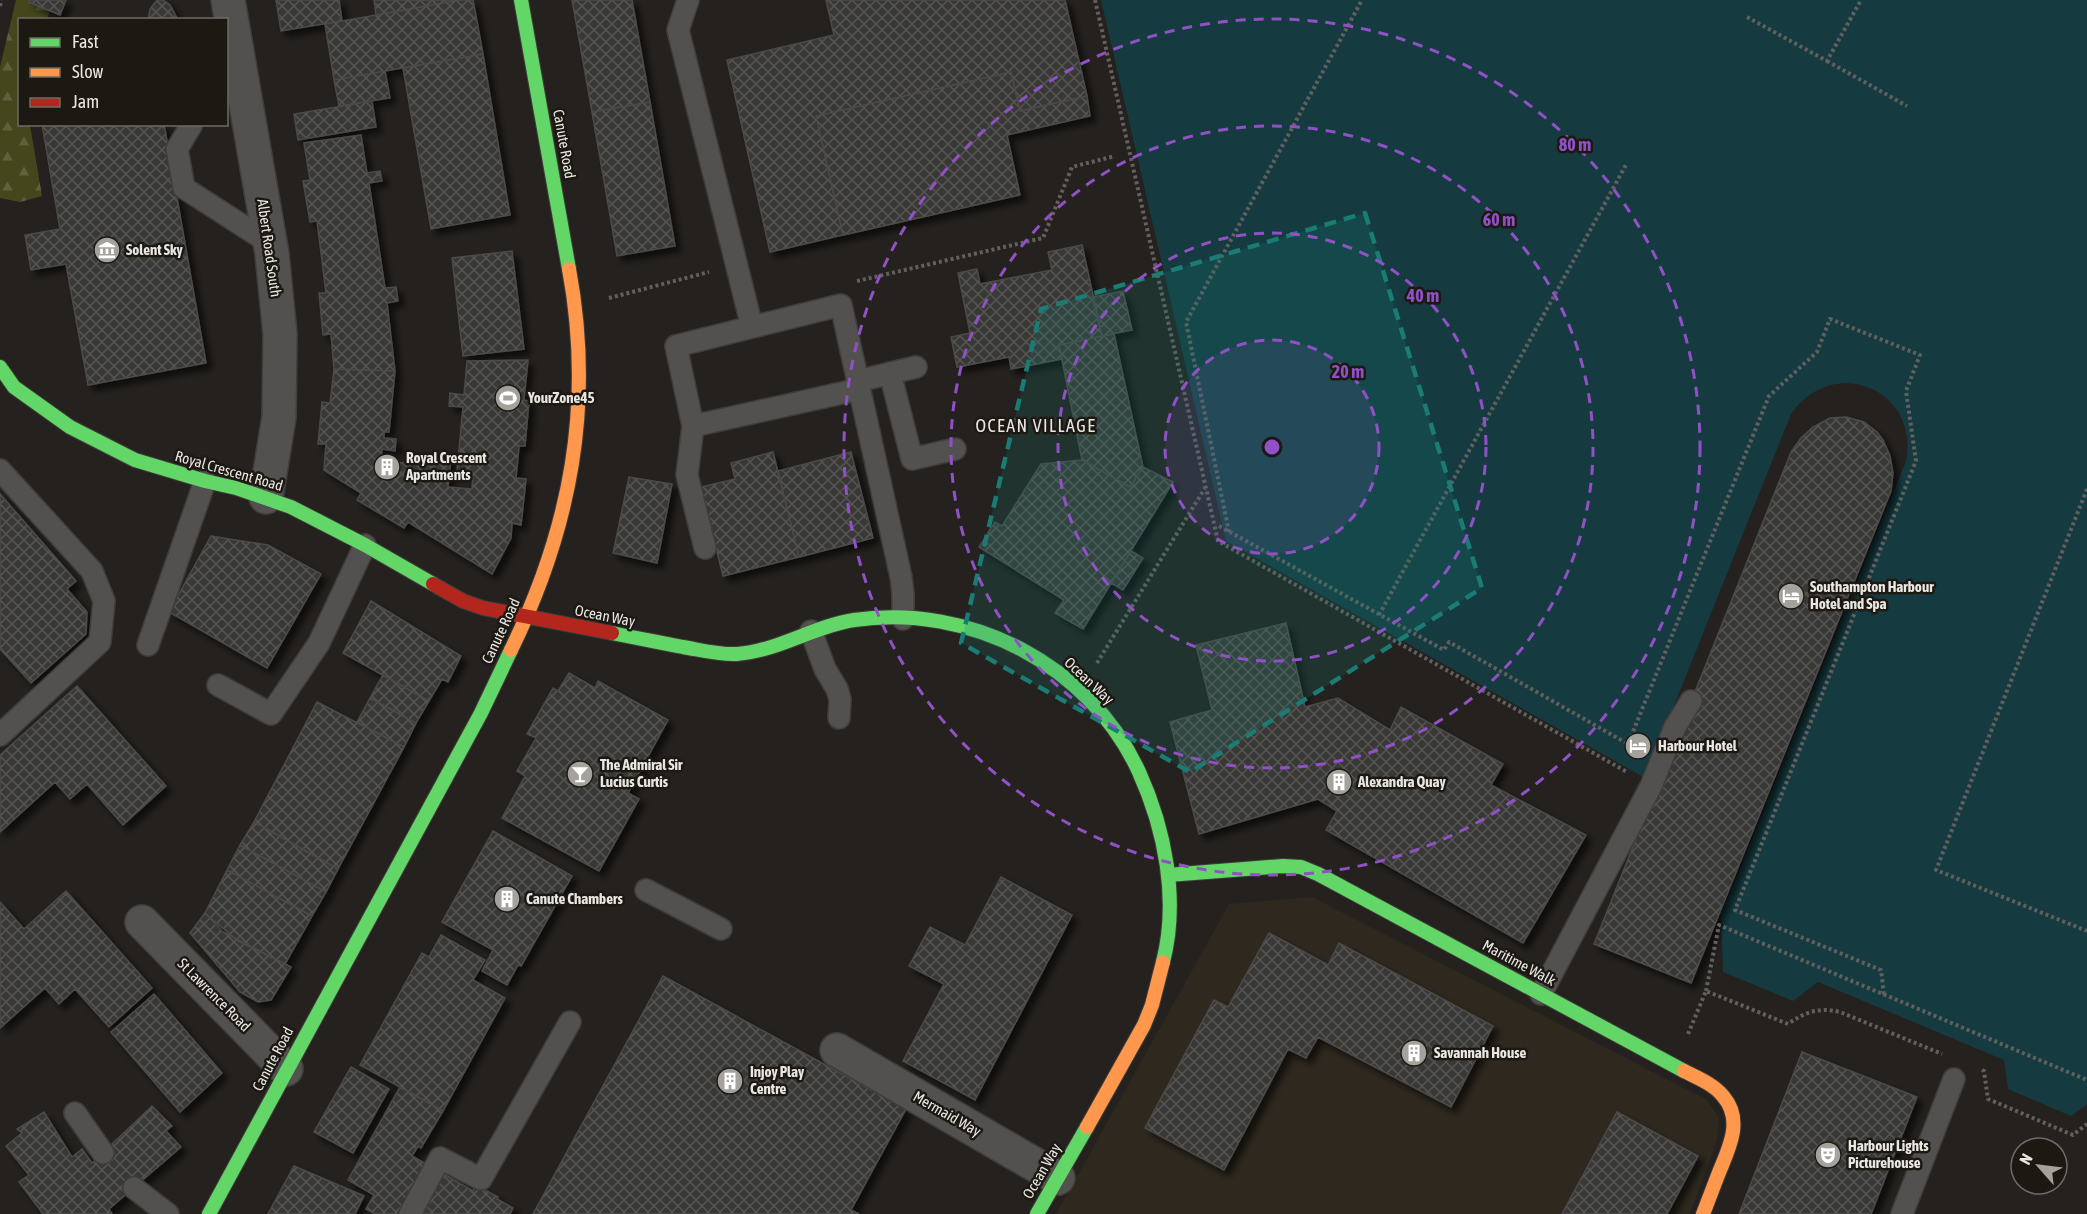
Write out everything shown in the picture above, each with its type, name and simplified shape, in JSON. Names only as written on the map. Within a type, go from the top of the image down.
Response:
[{"type":"street","name":"Albert Road South","points":[[228,0],[232,64],[271,244],[280,334],[279,417],[266,497]]},
{"type":"street","name":"Canute Road","points":[[209,1214],[481,713],[527,618],[551,556],[567,495],[576,439],[580,374],[576,306],[521,0]]},
{"type":"street","name":"Royal Crescent Road","points":[[0,367],[14,387],[70,426],[135,460],[205,482],[266,497],[291,507],[365,545],[463,601],[483,609],[527,618]]},
{"type":"street","name":"Ocean Way","points":[[527,618],[714,653],[730,654],[762,649],[811,631],[849,621],[903,619],[941,621],[964,625],[1032,655],[1055,670],[1097,707],[1130,753],[1144,778],[1160,825],[1168,875],[1168,932],[1160,981],[1151,1008],[1037,1214]]},
{"type":"street","name":"Maritime Walk","points":[[1168,875],[1301,867],[1712,1085],[1730,1103],[1735,1125],[1733,1137],[1703,1214]]},
{"type":"street","name":"St Lawrence Road","points":[[142,922],[286,1069]]},
{"type":"street","name":"Mermaid Way","points":[[837,1050],[1058,1178]]},
{"type":"lane","points":[[688,0],[678,30],[752,327]]},
{"type":"lane","points":[[191,126],[177,149],[183,188],[271,244]]},
{"type":"lane","points":[[705,548],[687,475],[693,426],[676,346],[842,305],[901,577],[903,619]]},
{"type":"lane","points":[[693,426],[859,385],[890,373],[916,367]]},
{"type":"lane","points":[[890,373],[912,459],[955,449]]},
{"type":"lane","points":[[0,470],[92,571],[104,601],[100,642],[0,735]]},
{"type":"lane","points":[[148,645],[205,482]]},
{"type":"lane","points":[[218,685],[272,714],[320,643],[365,545]]},
{"type":"lane","points":[[811,631],[825,669],[837,689],[840,699],[839,718]]},
{"type":"lane","points":[[1541,994],[1651,786],[1675,727],[1691,701]]},
{"type":"lane","points":[[646,890],[721,929]]},
{"type":"lane","points":[[410,1214],[440,1158],[481,1179],[570,1022]]},
{"type":"lane","points":[[1902,1214],[1954,1079]]},
{"type":"lane","points":[[75,1113],[103,1153]]},
{"type":"lane","points":[[134,1188],[168,1214]]},
{"type":"path","points":[[0,6],[1,0]]},
{"type":"path","points":[[1095,0],[1218,541],[1651,786]]},
{"type":"path","points":[[1229,532],[1186,322],[1362,0]]},
{"type":"path","points":[[1827,61],[1861,0]]},
{"type":"path","points":[[1747,18],[1907,106]]},
{"type":"path","points":[[842,305],[837,286],[1043,238],[1072,167],[1115,156]]},
{"type":"path","points":[[1379,615],[1627,163]]},
{"type":"path","points":[[576,306],[736,266]]},
{"type":"path","points":[[1219,526],[1444,650],[1449,642],[1628,744],[1768,396],[1817,352],[1830,319],[1920,355],[1906,391],[1916,461],[1735,910],[1881,970],[1884,995]]},
{"type":"path","points":[[1080,690],[1205,488]]},
{"type":"path","points":[[2087,489],[1936,870],[2087,930]]},
{"type":"path","points":[[1675,1066],[1706,991],[1719,926],[2087,1080]]},
{"type":"path","points":[[1706,991],[1788,1024],[1811,1011],[1840,1012],[1943,1054]]},
{"type":"path","points":[[1974,1067],[1984,1071],[1988,1099],[2073,1135],[2087,1124]]},
{"type":"highlighted area","points":[[1365,213],[1482,588],[1190,772],[961,643],[1041,309]]},
{"type":"shaded area","points":[[1312,897],[1706,1099],[1719,1117],[1717,1141],[1690,1214],[1056,1214],[1229,904]]},
{"type":"green space","points":[[16,0],[54,0],[47,18],[18,18],[18,126],[30,126],[42,196],[20,202],[0,198],[0,67]]},
{"type":"water","points":[[1101,0],[2087,0],[2087,1104],[2071,1116],[2008,1089],[2004,1060],[1818,982],[1793,1001],[1723,972],[1721,915],[1906,461],[1907,436],[1900,414],[1887,398],[1869,388],[1849,383],[1828,386],[1808,396],[1791,414],[1645,778],[1226,541]]},
{"type":"building","points":[[30,0],[66,0],[60,15],[29,2]]},
{"type":"building","points":[[157,0],[163,0],[170,5],[177,18],[148,18],[150,9]]},
{"type":"building","points":[[276,0],[339,0],[342,21],[281,31]]},
{"type":"building","points":[[374,0],[460,0],[376,15]]},
{"type":"building","points":[[460,0],[473,0],[483,54],[334,80],[325,24]]},
{"type":"building","points":[[572,0],[632,0],[650,102],[592,112]]},
{"type":"building","points":[[826,0],[1065,0],[1087,96],[1020,111],[1011,72],[816,116],[843,235],[770,252],[727,60],[834,35]]},
{"type":"building","points":[[483,54],[510,215],[431,229],[403,68]]},
{"type":"building","points":[[385,71],[390,98],[339,106],[334,80]]},
{"type":"building","points":[[1011,72],[1020,111],[1087,96],[1090,116],[1007,135],[1020,195],[843,235],[816,116]]},
{"type":"building","points":[[372,101],[376,127],[298,140],[294,114]]},
{"type":"building","points":[[650,102],[675,246],[617,256],[592,112]]},
{"type":"building","name":"Solent Sky","points":[[42,126],[164,126],[206,363],[88,385],[66,264],[31,270],[25,235],[60,229]]},
{"type":"building","points":[[361,135],[367,173],[380,171],[382,181],[369,183],[385,288],[396,287],[398,301],[387,303],[395,371],[334,369],[331,334],[323,335],[319,293],[326,293],[317,221],[310,222],[303,181],[310,180],[304,143]]},
{"type":"building","points":[[1082,245],[1102,336],[1059,345],[1062,359],[1011,369],[1009,357],[957,367],[951,337],[970,333],[958,273],[977,269],[980,284],[1052,270],[1048,252]]},
{"type":"building","points":[[512,251],[524,349],[463,356],[452,258]]},
{"type":"building","points":[[1123,291],[1132,330],[1102,336],[1092,297]]},
{"type":"building","points":[[1114,334],[1143,467],[1130,487],[1082,460],[1059,345]]},
{"type":"building","name":"Royal Crescent Apartments","points":[[528,360],[524,400],[529,401],[525,446],[519,446],[516,478],[526,479],[521,525],[512,523],[511,538],[492,574],[408,522],[404,528],[357,500],[361,493],[324,470],[326,444],[318,444],[322,402],[330,403],[334,369],[395,371],[389,432],[384,432],[384,438],[396,439],[395,451],[382,449],[381,461],[413,464],[414,455],[451,458],[448,487],[472,489],[473,473],[457,471],[463,407],[449,406],[450,393],[464,395],[467,361]]},
{"type":"building","name":"Southampton Harbour Hotel and Spa","points":[[1846,417],[1864,422],[1883,440],[1890,456],[1893,473],[1891,491],[1691,983],[1594,944],[1791,452],[1813,427],[1830,418]]},
{"type":"building","points":[[773,452],[799,557],[723,576],[701,487],[735,479],[731,463]]},
{"type":"building","points":[[851,452],[873,538],[799,557],[778,471]]},
{"type":"building","points":[[1082,460],[1130,487],[1143,467],[1173,482],[1083,629],[1055,613],[1064,600],[979,547],[995,522],[1002,526],[1041,464]]},
{"type":"building","points":[[629,477],[672,484],[657,563],[613,553]]},
{"type":"building","points":[[0,494],[76,581],[67,589],[87,612],[86,634],[31,683],[0,649]]},
{"type":"building","points":[[211,536],[268,545],[321,574],[267,668],[169,612]]},
{"type":"building","points":[[1131,551],[1143,558],[1123,590],[1111,583]]},
{"type":"building","points":[[371,601],[461,656],[448,682],[442,679],[429,701],[343,653]]},
{"type":"building","name":"Alexandra Quay","points":[[1286,623],[1305,707],[1338,698],[1390,730],[1401,707],[1503,764],[1491,785],[1586,835],[1523,943],[1326,830],[1337,811],[1318,799],[1199,834],[1170,722],[1212,710],[1196,645]]},
{"type":"building","name":"The Admiral Sir Lucius Curtis","points":[[569,673],[595,688],[598,681],[668,720],[628,793],[639,799],[599,871],[502,818],[525,776],[517,771],[536,738],[527,734],[553,688],[558,691]]},
{"type":"building","points":[[383,675],[429,701],[416,723],[370,698]]},
{"type":"building","points":[[77,686],[166,786],[123,825],[87,784],[70,799],[55,782],[0,832],[0,755]]},
{"type":"building","points":[[370,698],[416,723],[404,747],[357,722]]},
{"type":"building","points":[[317,702],[404,747],[338,869],[254,822]]},
{"type":"building","points":[[254,822],[338,869],[326,892],[240,845]]},
{"type":"building","name":"Canute Chambers","points":[[493,831],[572,876],[521,966],[518,965],[507,985],[482,971],[493,950],[442,922]]},
{"type":"building","points":[[240,845],[326,892],[312,916],[227,870]]},
{"type":"building","points":[[227,870],[312,916],[285,964],[238,941],[205,913]]},
{"type":"building","points":[[1001,877],[1072,915],[975,1100],[903,1061],[944,984],[909,966],[930,927],[965,945]]},
{"type":"building","points":[[66,891],[152,988],[109,1027],[75,989],[59,1004],[45,988],[0,1028],[0,902],[24,929]]},
{"type":"building","points":[[205,913],[223,932],[291,967],[271,1000],[258,1002],[240,992],[190,933]]},
{"type":"building","name":"Savannah House","points":[[1269,933],[1328,965],[1339,943],[1493,1026],[1451,1107],[1318,1037],[1306,1058],[1288,1049],[1224,1170],[1145,1128],[1214,1000],[1228,1007]]},
{"type":"building","points":[[441,935],[485,960],[473,980],[505,998],[443,1111],[360,1065],[422,953],[429,957]]},
{"type":"building","name":"Injoy Play Centre","points":[[663,976],[906,1109],[851,1210],[859,1214],[533,1214]]},
{"type":"building","points":[[154,994],[222,1073],[180,1112],[111,1032]]},
{"type":"building","name":"Harbour Lights Picturehouse","points":[[1802,1052],[1917,1097],[1871,1214],[1739,1214]]},
{"type":"building","points":[[351,1067],[389,1089],[353,1153],[314,1132]]},
{"type":"building","points":[[400,1087],[443,1111],[421,1148],[418,1146],[412,1156],[473,1191],[476,1185],[498,1197],[497,1199],[513,1208],[510,1214],[375,1214],[366,1209],[374,1195],[348,1180]]},
{"type":"building","points":[[152,1106],[172,1126],[166,1131],[181,1147],[109,1209],[112,1214],[43,1214],[19,1182],[29,1175],[6,1146],[22,1133],[17,1129],[44,1112],[72,1157],[82,1149],[92,1163]]},
{"type":"building","points":[[1617,1112],[1698,1156],[1667,1214],[1562,1214]]},
{"type":"building","points":[[294,1166],[364,1196],[355,1214],[268,1214]]},
{"type":"traffic: fast","points":[[521,0],[569,269]]},
{"type":"traffic: fast","points":[[0,367],[14,387],[70,427],[135,460],[236,488],[291,507],[365,545],[433,584]]},
{"type":"traffic: fast","points":[[612,633],[710,652],[737,654],[781,644],[839,623],[898,617],[941,622],[982,632],[1022,649],[1058,672],[1090,701],[1117,734],[1139,772],[1156,817],[1167,865],[1170,914],[1163,962]]},
{"type":"traffic: fast","points":[[209,1214],[481,713],[511,650]]},
{"type":"traffic: fast","points":[[1168,875],[1283,866],[1301,867],[1318,874],[1684,1071]]},
{"type":"traffic: fast","points":[[1037,1214],[1087,1127]]},
{"type":"traffic: slow","points":[[511,650],[532,604],[549,558],[572,464],[579,368],[576,319],[569,269]]},
{"type":"traffic: slow","points":[[1087,1127],[1144,1025],[1152,1005],[1163,962]]},
{"type":"traffic: slow","points":[[1684,1071],[1715,1088],[1729,1105],[1732,1114],[1731,1142],[1703,1214]]},
{"type":"traffic: jam","points":[[433,584],[463,601],[483,608],[612,633]]},
{"type":"place","name":"Solent Sky","points":[[107,250]]},
{"type":"place","name":"YourZone45","points":[[508,398]]},
{"type":"place","name":"Royal Crescent Apartments","points":[[387,467]]},
{"type":"place","name":"Southampton Harbour Hotel and Spa","points":[[1791,596]]},
{"type":"place","name":"Harbour Hotel","points":[[1638,746]]},
{"type":"place","name":"The Admiral Sir Lucius Curtis","points":[[580,774]]},
{"type":"place","name":"Alexandra Quay","points":[[1339,782]]},
{"type":"place","name":"Canute Chambers","points":[[507,899]]},
{"type":"place","name":"Savannah House","points":[[1414,1053]]},
{"type":"place","name":"Injoy Play Centre","points":[[730,1081]]},
{"type":"place","name":"Harbour Lights Picturehouse","points":[[1828,1155]]},
{"type":"district","name":"OCEAN VILLAGE","points":[[1036,426]]}]
